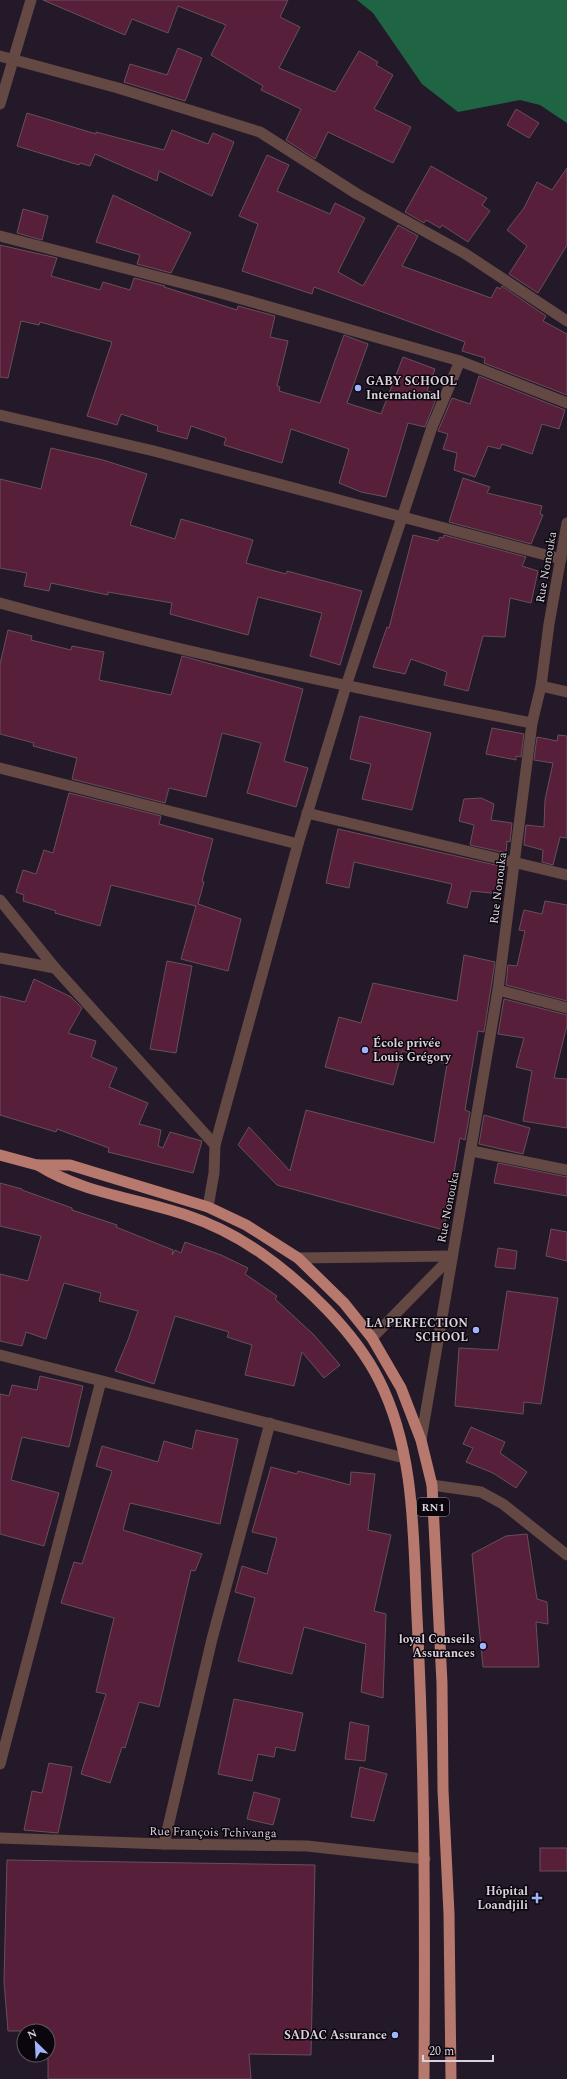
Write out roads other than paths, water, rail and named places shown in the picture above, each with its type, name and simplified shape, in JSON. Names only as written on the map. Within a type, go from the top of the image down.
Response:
[{"type":"highway","name":"RN1","points":[[0,1155],[37,1165],[70,1166],[208,1207],[246,1225],[298,1258],[344,1303],[372,1338],[401,1388],[421,1440],[432,1485],[442,1683],[443,1790],[448,1914],[451,2079]]},
{"type":"highway","name":"RN1","points":[[37,1165],[59,1179],[198,1220],[230,1233],[267,1258],[295,1280],[348,1333],[366,1358],[380,1382],[399,1432],[412,1506],[421,1685],[425,1859],[424,2079]]},
{"type":"street","points":[[0,104],[31,0]]},
{"type":"street","points":[[0,56],[118,88],[260,132],[357,194],[464,253],[567,321]]},
{"type":"street","points":[[0,236],[217,292],[460,361],[567,403]]},
{"type":"street","points":[[208,1207],[214,1173],[215,1145],[307,813],[346,686],[432,427],[460,361]]},
{"type":"street","points":[[0,415],[154,451],[561,559]]},
{"type":"street","name":"Rue Nonouka","points":[[421,1440],[452,1256],[472,1151],[498,990],[532,723],[541,686],[549,624],[566,537],[567,523]]},
{"type":"street","points":[[0,602],[101,630],[346,686],[532,723]]},
{"type":"street","points":[[541,686],[567,692]]},
{"type":"street","points":[[0,768],[298,844]]},
{"type":"street","points":[[307,813],[567,875]]},
{"type":"street","points":[[0,900],[55,968],[215,1145]]},
{"type":"street","points":[[0,958],[55,968]]},
{"type":"street","points":[[498,990],[567,1008]]},
{"type":"street","points":[[472,1151],[567,1170]]},
{"type":"street","name":"Rue Nonouka","points":[[298,1258],[452,1256]]},
{"type":"street","name":"Rue Nonouka","points":[[372,1338],[452,1256]]},
{"type":"street","points":[[0,1355],[404,1458]]},
{"type":"street","points":[[0,1764],[100,1380]]},
{"type":"street","points":[[164,1844],[212,1638],[270,1423]]},
{"type":"street","points":[[432,1485],[481,1492],[503,1504],[567,1555]]},
{"type":"street","name":"Rue François Tchivanga","points":[[0,1838],[164,1844],[307,1846],[425,1859]]},
{"type":"place","name":"GABY SCHOOL International","points":[[358,388]]},
{"type":"place","name":"École privée Louis Grégory","points":[[365,1050]]},
{"type":"place","name":"LA PERFECTION SCHOOL","points":[[476,1330]]},
{"type":"place","name":"loyal Conseils Assurances","points":[[483,1646]]},
{"type":"place","name":"Hôpital Loandjili","points":[[537,1898]]},
{"type":"place","name":"SADAC Assurance","points":[[395,2035]]}]
